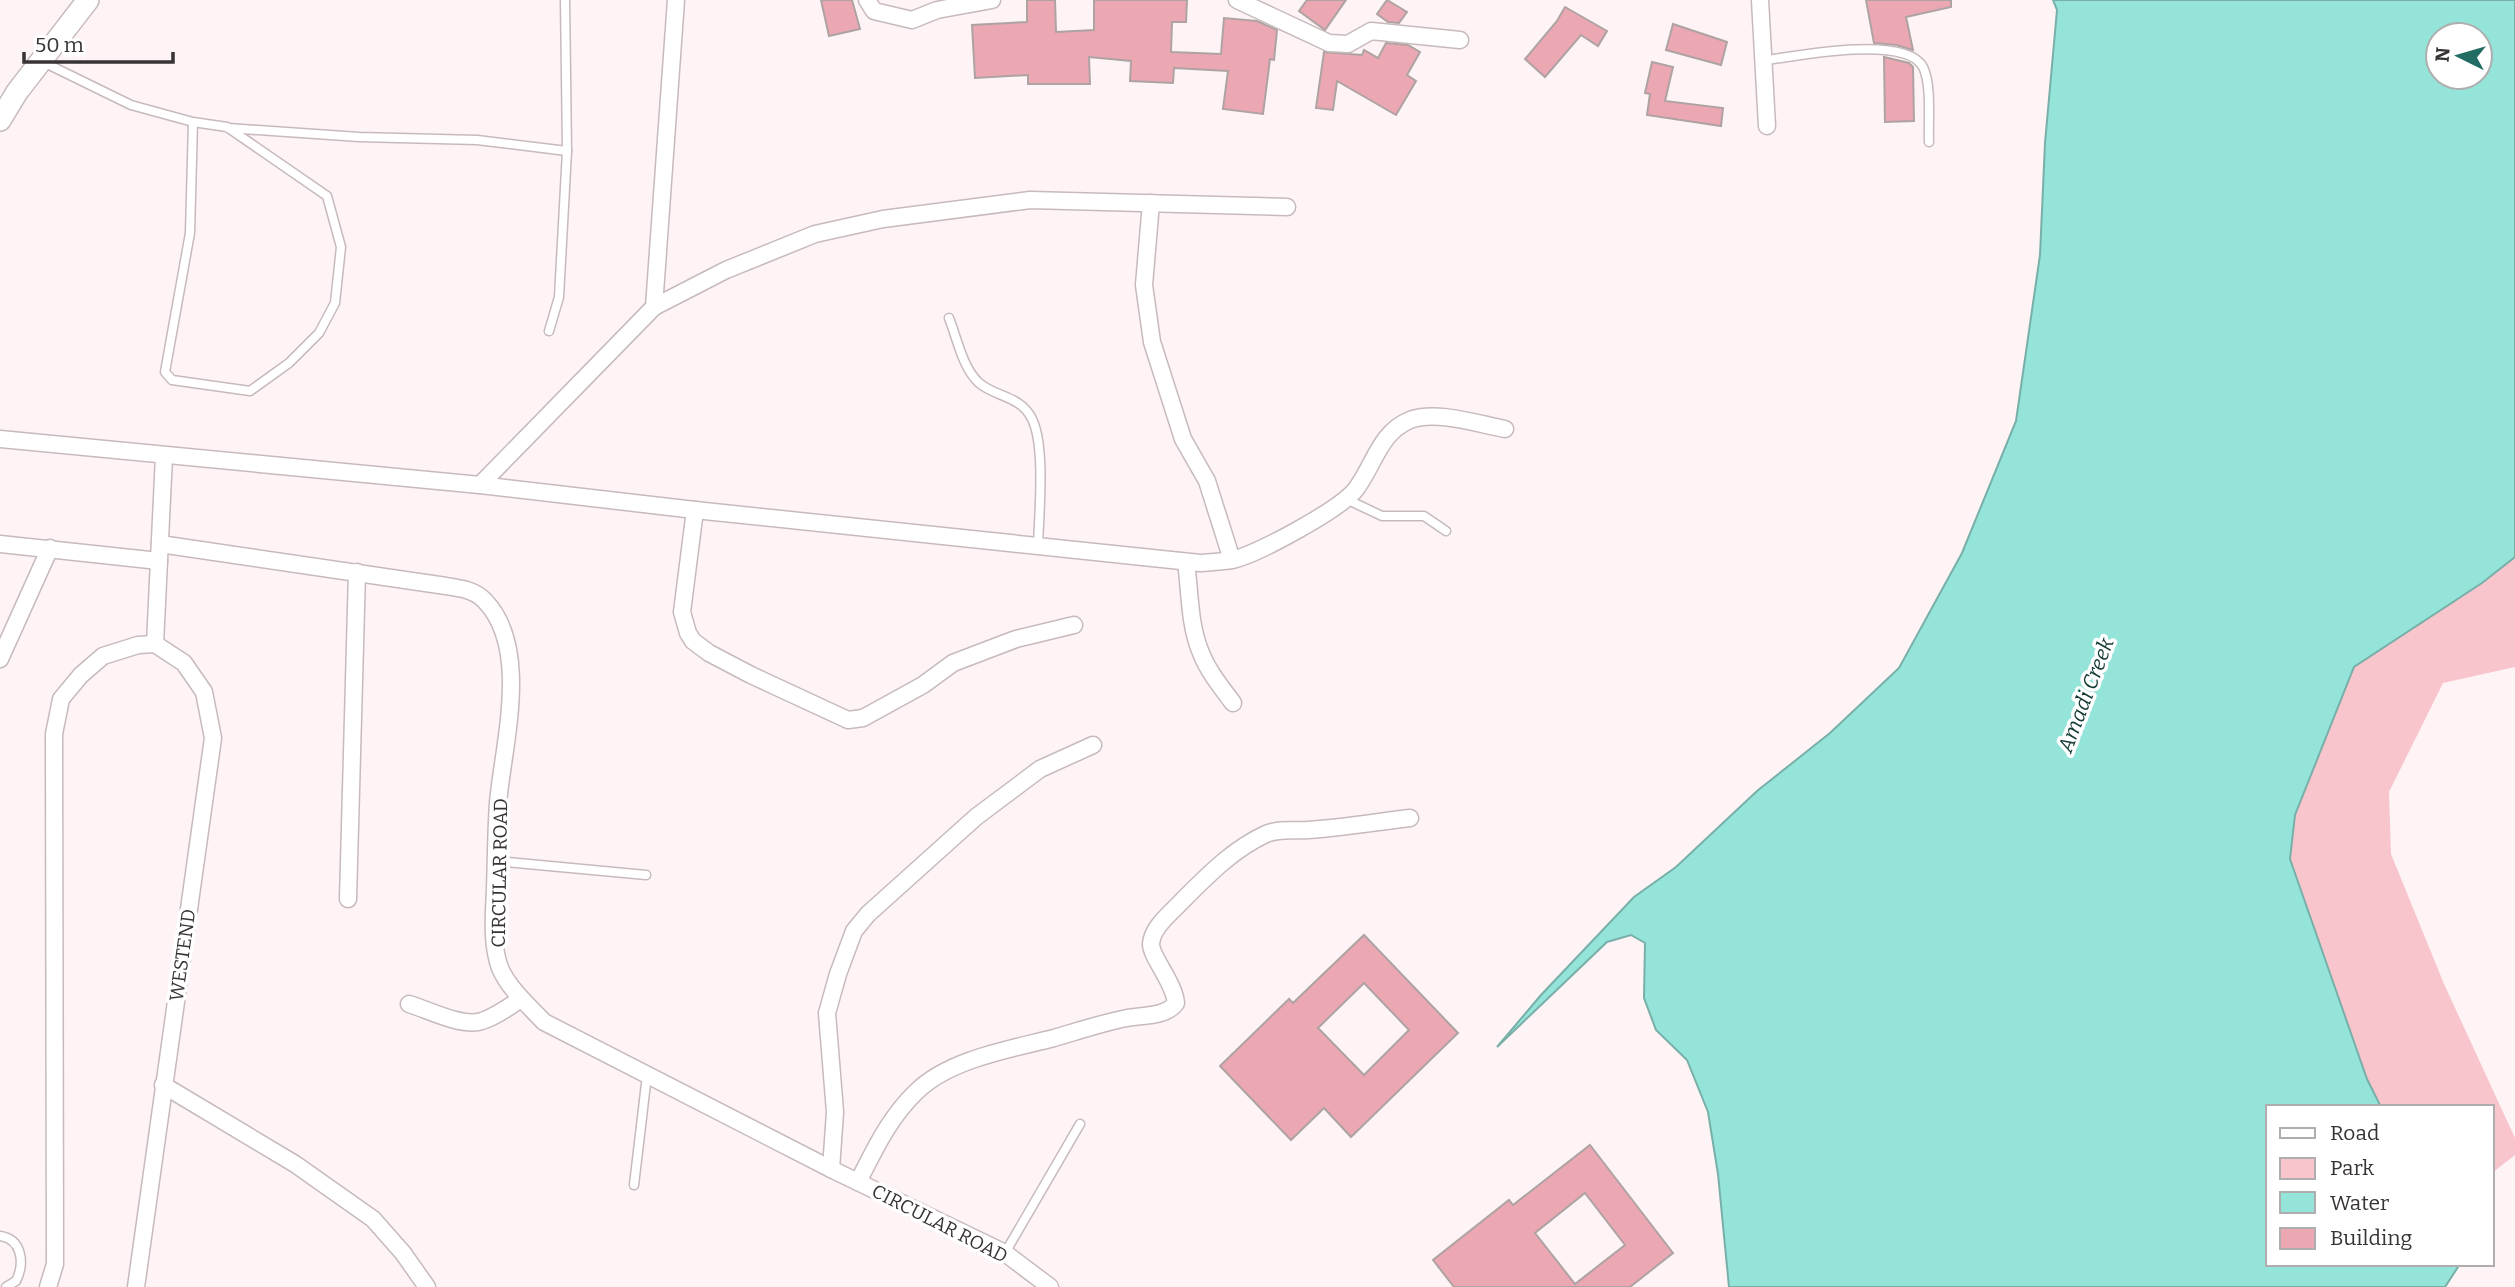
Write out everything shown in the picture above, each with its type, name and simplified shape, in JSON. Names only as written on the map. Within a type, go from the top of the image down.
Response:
[{"type":"street","points":[[0,120],[40,61],[88,0]]},
{"type":"street","points":[[654,307],[676,0]]},
{"type":"street","points":[[867,0],[874,11],[912,20],[937,10],[992,0]]},
{"type":"street","points":[[1237,0],[1329,43],[1348,44],[1371,31],[1460,40]]},
{"type":"street","points":[[1760,0],[1767,126]]},
{"type":"street","points":[[480,485],[654,307],[726,270],[815,234],[883,219],[1030,200],[1287,207]]},
{"type":"street","points":[[1151,203],[1144,285],[1152,342],[1183,439],[1207,481],[1232,560]]},
{"type":"street","points":[[0,439],[480,485],[1200,563],[1232,560],[1259,550],[1335,509],[1354,492],[1373,463],[1385,436],[1410,420],[1434,416],[1505,429]]},
{"type":"street","points":[[48,1287],[55,1264],[54,734],[61,699],[81,675],[103,656],[138,645],[155,644],[164,456]]},
{"type":"street","points":[[695,510],[681,612],[693,642],[751,675],[848,719],[863,718],[923,685],[953,663],[1016,639],[1074,625]]},
{"type":"street","name":"CIRCULAR ROAD","points":[[0,544],[159,552],[357,572],[468,590],[484,600],[493,612],[507,648],[512,680],[498,804],[494,922],[496,951],[501,970],[522,999],[544,1022],[831,1169],[1005,1253],[1050,1287]]},
{"type":"street","points":[[0,659],[50,548]]},
{"type":"street","points":[[1186,562],[1200,652],[1233,703]]},
{"type":"street","points":[[348,899],[357,572]]},
{"type":"street","name":"WESTEND","points":[[136,1287],[213,738],[204,692],[184,663],[155,644]]},
{"type":"street","points":[[831,1169],[835,1112],[827,1013],[854,931],[876,906],[976,817],[1041,769],[1093,745]]},
{"type":"street","points":[[858,1182],[887,1124],[916,1091],[936,1076],[981,1057],[1127,1018],[1158,1014],[1173,1008],[1176,1003],[1175,995],[1168,976],[1152,951],[1152,938],[1159,926],[1214,869],[1248,845],[1266,834],[1284,828],[1307,830],[1410,818]]},
{"type":"street","points":[[409,1004],[461,1021],[476,1022],[522,999]]},
{"type":"street","points":[[163,1085],[295,1164],[373,1219],[403,1253],[427,1287]]},
{"type":"lane","points":[[549,331],[559,297],[568,151],[565,0]]},
{"type":"lane","points":[[1762,61],[1856,49],[1901,52],[1914,56],[1923,67],[1927,85],[1929,142]]},
{"type":"lane","points":[[40,61],[131,105],[193,122],[359,137],[477,140],[568,151]]},
{"type":"lane","points":[[193,122],[190,233],[164,372],[172,380],[250,391],[289,363],[319,333],[335,303],[341,247],[327,196],[227,127]]},
{"type":"lane","points":[[949,318],[974,377],[991,390],[1017,401],[1031,416],[1038,436],[1038,546]]},
{"type":"lane","points":[[1346,499],[1382,516],[1424,516],[1446,531]]},
{"type":"lane","points":[[496,861],[646,875]]},
{"type":"lane","points":[[634,1185],[647,1074]]},
{"type":"lane","points":[[1005,1253],[1080,1124]]},
{"type":"lane","points":[[0,1236],[10,1237],[17,1244],[21,1262],[16,1281],[6,1287]]},
{"type":"green space","points":[[2515,557],[2515,667],[2443,683],[2389,792],[2391,854],[2444,984],[2515,1138],[2515,1155],[2494,1171],[2494,1105],[2380,1105],[2367,1079],[2290,859],[2295,815],[2354,667],[2482,583]]},
{"type":"water","name":"Amadi Creek","points":[[2053,0],[2515,0],[2515,557],[2482,583],[2354,667],[2295,815],[2290,859],[2367,1079],[2380,1105],[2266,1105],[2266,1266],[2459,1266],[2445,1287],[1729,1287],[1718,1174],[1708,1112],[1687,1060],[1656,1030],[1644,998],[1645,943],[1631,935],[1607,942],[1497,1047],[1541,995],[1634,897],[1676,867],[1757,791],[1830,733],[1899,668],[1962,553],[2016,421],[2040,255],[2045,143],[2057,10]]},
{"type":"building","points":[[821,0],[852,0],[860,29],[829,36]]},
{"type":"building","points":[[1027,0],[1055,0],[1056,32],[1094,30],[1094,0],[1187,0],[1186,22],[1172,22],[1171,52],[1221,54],[1224,18],[1257,21],[1277,30],[1274,60],[1270,59],[1263,114],[1223,109],[1228,71],[1174,68],[1173,83],[1130,81],[1131,61],[1089,57],[1090,84],[1028,84],[1028,75],[975,78],[972,25],[1027,22]]},
{"type":"building","points":[[1307,0],[1346,0],[1325,30],[1299,11]]},
{"type":"building","points":[[1387,0],[1407,12],[1399,23],[1388,22],[1377,14]]},
{"type":"building","points":[[1866,0],[1951,0],[1951,7],[1906,17],[1913,50],[1874,43]]},
{"type":"building","points":[[1565,7],[1607,31],[1598,46],[1581,35],[1545,77],[1525,59],[1557,21]]},
{"type":"building","points":[[1673,24],[1727,42],[1721,65],[1666,50]]},
{"type":"building","points":[[1386,43],[1408,45],[1420,52],[1407,75],[1416,81],[1396,115],[1337,81],[1333,110],[1316,108],[1324,52],[1362,55],[1364,50],[1378,58]]},
{"type":"building","points":[[1884,57],[1909,63],[1913,67],[1914,121],[1885,122]]},
{"type":"building","points":[[1652,62],[1673,67],[1665,101],[1723,108],[1721,126],[1647,115],[1650,94],[1645,93]]},
{"type":"building","points":[[1364,935],[1458,1033],[1351,1137],[1324,1108],[1291,1140],[1220,1066],[1289,999],[1293,1003]],"holes":[[[1364,983],[1409,1030],[1364,1075],[1318,1028]]]},
{"type":"building","points":[[1590,1145],[1673,1253],[1630,1287],[1454,1287],[1433,1260],[1509,1200],[1513,1205]],"holes":[[[1585,1193],[1625,1245],[1575,1284],[1535,1233]]]}]
